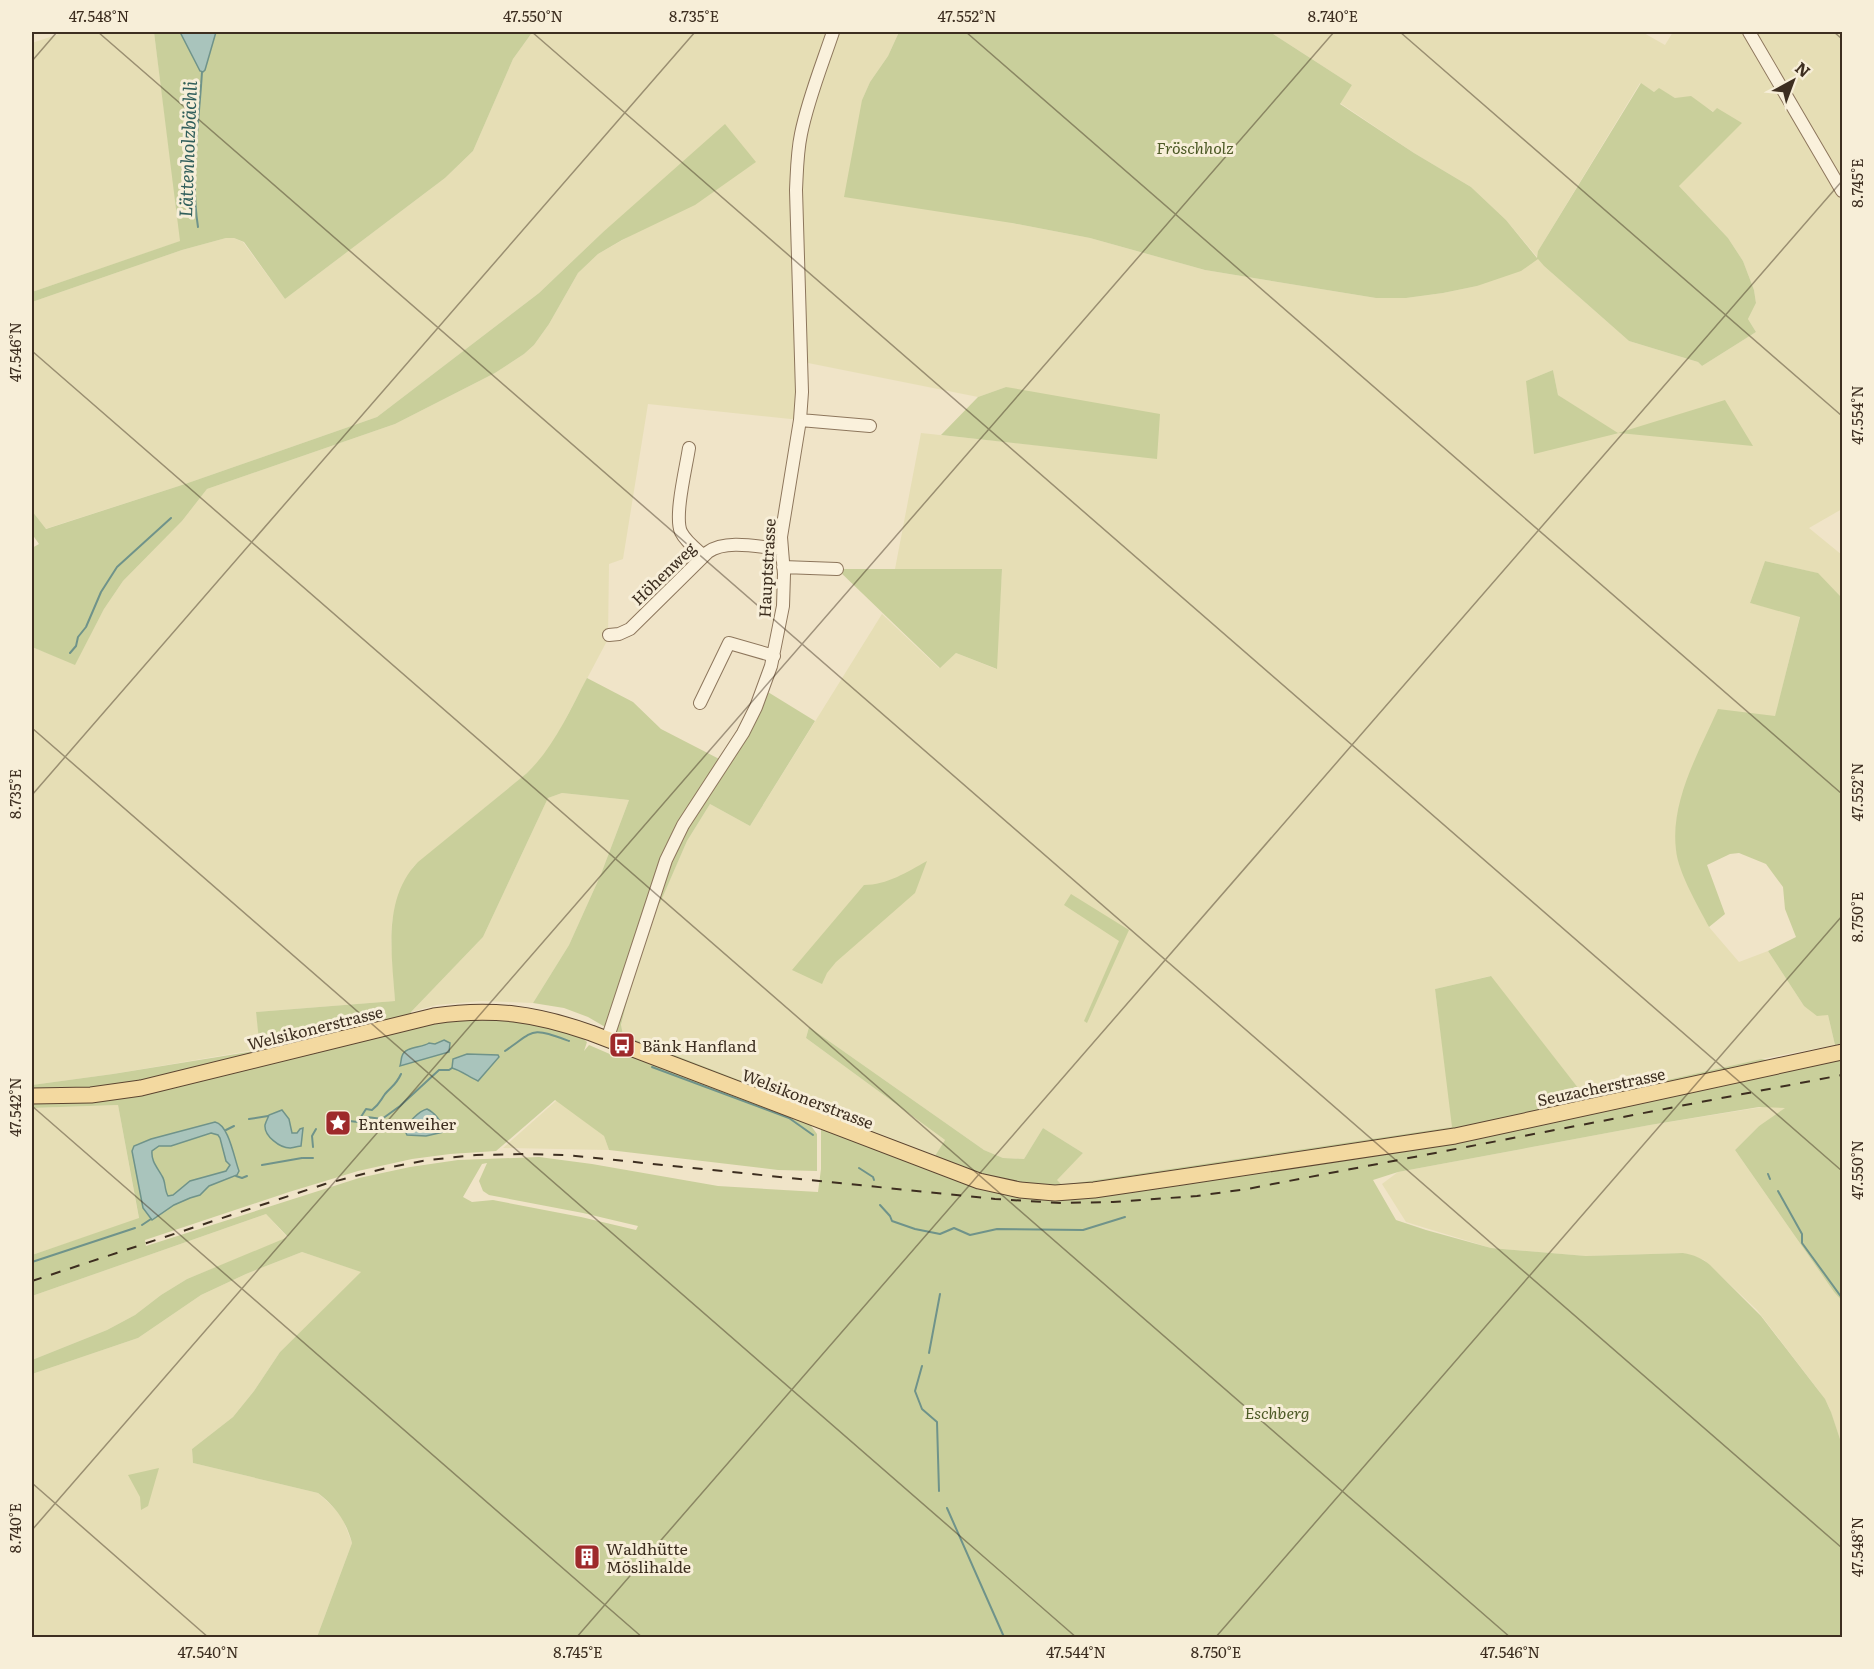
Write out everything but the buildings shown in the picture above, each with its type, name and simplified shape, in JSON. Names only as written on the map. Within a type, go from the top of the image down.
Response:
[{"type":"main road","name":"Welsikonerstrasse","points":[[32,1096],[91,1095],[141,1088],[413,1020],[453,1013],[499,1012],[539,1017],[565,1024],[960,1175],[1020,1190],[1055,1193],[1094,1190],[1366,1149]]},
{"type":"main road","name":"Seuzacherstrasse","points":[[1366,1149],[1455,1136],[1842,1052]]},
{"type":"street","name":"Hauptstrasse","points":[[607,1040],[666,860],[683,825],[743,733],[774,656],[783,606],[781,549],[783,522],[800,420],[802,372],[797,161],[808,106],[832,32]]},
{"type":"street","points":[[1749,32],[1842,191]]},
{"type":"street","points":[[800,420],[870,426]]},
{"type":"street","points":[[689,448],[679,526],[683,536],[704,556]]},
{"type":"street","name":"Höhenweg","points":[[609,635],[630,629],[712,549],[721,545],[781,549]]},
{"type":"street","points":[[783,567],[837,569]]},
{"type":"street","points":[[700,703],[729,643],[774,656]]},
{"type":"shaded area","points":[[65,32],[154,32],[181,241],[32,292],[32,43]]},
{"type":"shaded area","points":[[536,32],[899,32],[888,56],[870,82],[862,100],[1012,223],[1090,238],[1205,270],[1376,298],[1406,298],[1477,286],[1538,258],[1506,220],[1471,187],[1414,153],[1340,103],[1352,85],[1270,32],[1642,32],[1665,45],[1673,32],[1842,32],[1842,509],[1809,528],[1842,555],[1842,598],[1817,573],[1765,561],[1750,603],[1800,616],[1775,717],[1677,815],[1676,850],[1688,885],[1709,927],[1739,962],[1768,951],[1804,1006],[1828,1015],[1835,1045],[1586,1098],[1490,976],[1435,989],[1453,1127],[1062,1185],[1056,1180],[1083,1153],[1043,1128],[1024,1159],[1003,1158],[984,1150],[809,1027],[806,1038],[945,1140],[935,1157],[623,1035],[621,1026],[653,900],[660,902],[687,841],[710,804],[750,826],[882,614],[939,668],[956,653],[996,669],[1002,569],[895,569],[921,433],[1157,458],[1006,387],[978,397],[803,362],[800,420],[648,404],[623,559],[609,564],[608,639],[555,739],[542,758],[413,867],[395,907],[392,922],[395,1001],[256,1012],[261,1049],[32,1085],[32,647],[75,664],[104,609],[123,581],[182,521],[207,489],[395,424],[495,373],[534,345],[549,324],[578,273],[598,254],[756,162],[602,233],[539,293],[377,417],[185,484],[45,529],[32,511],[32,302],[182,250],[226,238],[234,238],[243,242],[285,299],[445,178],[473,151],[513,59],[531,34]],"holes":[[[1640,83],[1654,92],[1659,89],[1675,98],[1698,102],[1714,112],[1716,108],[1679,186],[1728,238],[1743,261],[1754,290],[1756,303],[1748,319],[1756,332],[1702,366],[1698,362],[1629,341],[1544,266],[1538,258],[1538,251]],[[1553,370],[1558,395],[1618,434],[1526,381]]]},
{"type":"shaded area","points":[[562,793],[629,800],[601,874],[569,945],[533,1003],[481,1001],[437,1005],[411,1012],[483,937],[548,798]]},
{"type":"shaded area","points":[[557,1100],[604,1136],[609,1150],[503,1148]]},
{"type":"shaded area","points":[[118,1105],[139,1219],[32,1255],[32,1108]]},
{"type":"shaded area","points":[[1769,1106],[1786,1108],[1759,1126],[1735,1150],[1842,1301],[1842,1445],[1829,1407],[1819,1391],[1757,1310],[1704,1260],[1683,1253],[1586,1256],[1491,1248],[1406,1222],[1382,1184],[1398,1172],[1650,1125]]},
{"type":"shaded area","points":[[266,1214],[288,1238],[187,1279],[135,1315],[107,1330],[32,1360],[32,1296]]},
{"type":"shaded area","points":[[302,1252],[362,1272],[280,1352],[233,1417],[192,1449],[193,1463],[318,1493],[342,1517],[352,1543],[317,1637],[32,1637],[32,1374],[138,1338],[201,1295]]},
{"type":"green space","points":[[154,32],[180,32],[200,71],[203,72],[216,32],[536,32],[531,34],[513,59],[473,151],[445,178],[285,299],[244,242],[226,238],[182,250],[32,302],[32,292],[180,241]]},
{"type":"green space","name":"Fröschholz","points":[[899,32],[1270,32],[1352,85],[1340,104],[1471,187],[1506,220],[1537,258],[1538,251],[1641,83],[1654,92],[1659,88],[1675,98],[1691,96],[1713,112],[1717,108],[1742,123],[1679,186],[1728,238],[1743,261],[1754,290],[1756,303],[1748,319],[1756,332],[1702,366],[1698,362],[1629,341],[1538,259],[1521,271],[1477,286],[1406,298],[1376,298],[1205,270],[1090,238],[1012,223],[844,197],[862,100],[870,82],[888,56]]},
{"type":"green space","points":[[725,124],[756,162],[695,205],[598,254],[578,273],[549,324],[534,345],[524,354],[495,373],[395,424],[207,489],[182,521],[123,581],[104,609],[75,665],[32,647],[32,548],[39,544],[32,534],[32,511],[46,529],[185,484],[377,417],[539,293],[602,233]]},
{"type":"green space","points":[[1553,370],[1558,395],[1618,433],[1725,400],[1753,446],[1619,433],[1534,454],[1526,381]]},
{"type":"green space","points":[[1006,387],[1160,414],[1157,459],[941,435],[978,397]]},
{"type":"green space","points":[[1765,561],[1818,573],[1842,598],[1842,1043],[1835,1045],[1828,1015],[1817,1016],[1804,1006],[1768,951],[1796,937],[1785,909],[1783,887],[1766,864],[1739,853],[1730,854],[1707,865],[1725,914],[1709,927],[1684,878],[1676,850],[1677,813],[1682,795],[1718,709],[1775,716],[1800,617],[1750,603]]},
{"type":"green space","points":[[837,569],[1002,569],[997,669],[956,653],[940,668]]},
{"type":"green space","name":"Eschberg","points":[[587,678],[633,702],[661,729],[725,762],[763,689],[815,721],[750,826],[710,804],[687,841],[660,903],[653,900],[621,1025],[623,1035],[935,1156],[945,1140],[806,1038],[809,1027],[984,1150],[1003,1158],[1024,1159],[1043,1128],[1083,1153],[1057,1180],[1062,1185],[1452,1127],[1435,989],[1491,976],[1586,1098],[1761,1059],[1790,1063],[1842,1052],[1842,1301],[1735,1150],[1759,1126],[1785,1108],[1759,1107],[1650,1125],[1398,1172],[1373,1180],[1396,1220],[1491,1248],[1586,1256],[1683,1253],[1698,1257],[1710,1265],[1761,1316],[1825,1399],[1831,1412],[1842,1445],[1842,1637],[317,1637],[352,1543],[340,1515],[318,1493],[193,1463],[192,1449],[233,1417],[280,1352],[361,1272],[302,1252],[201,1295],[138,1338],[32,1374],[32,1360],[107,1330],[135,1315],[187,1279],[288,1237],[266,1214],[32,1296],[32,1255],[139,1218],[118,1105],[32,1108],[32,1085],[260,1050],[256,1012],[395,1001],[392,928],[399,893],[407,877],[418,862],[537,763],[553,740]],"holes":[[[562,793],[629,800],[601,874],[569,945],[533,1003],[564,1008],[588,1017],[631,1042],[821,1117],[821,1169],[818,1192],[718,1186],[539,1157],[458,1160],[359,1178],[146,1246],[145,1240],[358,1171],[412,1159],[496,1151],[555,1100],[604,1136],[609,1150],[778,1170],[817,1171],[817,1134],[809,1123],[631,1056],[619,1058],[589,1045],[584,1051],[587,1042],[581,1037],[527,1021],[466,1017],[413,1020],[411,1012],[483,937],[548,798]],[[487,1163],[479,1181],[483,1191],[489,1195],[638,1226],[636,1230],[493,1200],[472,1202],[463,1197],[482,1164]]]},
{"type":"green space","points":[[927,861],[915,893],[836,962],[822,984],[792,970],[864,885],[889,880]]},
{"type":"green space","points":[[1071,894],[1129,930],[1087,1023],[1084,1021],[1119,941],[1064,905]]},
{"type":"green space","points":[[159,1468],[148,1506],[141,1510],[140,1497],[128,1475]]},
{"type":"water","points":[[180,32],[216,32],[203,72],[200,71]]},
{"type":"water","points":[[444,1040],[450,1043],[449,1052],[400,1066],[406,1050]]},
{"type":"water","points":[[467,1054],[498,1055],[499,1057],[478,1081],[452,1068],[453,1059]]},
{"type":"water","points":[[427,1109],[439,1120],[444,1128],[443,1132],[426,1136],[407,1135],[405,1131],[411,1121]]},
{"type":"water","points":[[282,1110],[289,1119],[292,1133],[297,1133],[303,1128],[301,1146],[290,1148],[282,1146],[273,1141],[267,1133],[265,1125],[269,1115]]},
{"type":"water","points":[[215,1122],[220,1124],[227,1135],[239,1171],[237,1175],[209,1186],[200,1195],[174,1205],[152,1220],[143,1208],[132,1151],[134,1146],[151,1139]],"holes":[[[211,1133],[218,1135],[226,1161],[230,1165],[226,1171],[190,1181],[173,1195],[168,1196],[163,1178],[153,1161],[152,1151],[159,1146],[171,1146]]]},
{"type":"waterway","name":"Lättenholzbächli","points":[[198,227],[195,169],[202,72]]},
{"type":"waterway","points":[[70,653],[86,627],[101,592],[117,567],[171,518]]},
{"type":"waterway","points":[[505,1051],[534,1032],[569,1041]]},
{"type":"waterway","points":[[652,1067],[789,1118],[813,1135]]},
{"type":"waterway","points":[[332,1119],[358,1122],[367,1117],[382,1119],[400,1106],[439,1070],[452,1068]]},
{"type":"waterway","points":[[359,1120],[366,1109],[372,1110],[377,1106],[401,1074]]},
{"type":"waterway","points":[[249,1119],[268,1116]]},
{"type":"waterway","points":[[226,1130],[234,1126]]},
{"type":"waterway","points":[[313,1147],[312,1136],[316,1129]]},
{"type":"waterway","points":[[262,1165],[302,1158]]},
{"type":"waterway","points":[[303,1158],[313,1158]]},
{"type":"waterway","points":[[859,1168],[874,1180]]},
{"type":"waterway","points":[[1768,1174],[1770,1179]]},
{"type":"waterway","points":[[236,1176],[242,1178],[247,1176]]},
{"type":"waterway","points":[[1778,1191],[1802,1234],[1802,1243],[1842,1298]]},
{"type":"waterway","points":[[880,1205],[892,1221],[940,1234],[954,1228],[970,1235],[997,1229],[1083,1230],[1125,1217]]},
{"type":"waterway","points":[[142,1225],[151,1219]]},
{"type":"waterway","points":[[32,1262],[135,1228]]},
{"type":"waterway","points":[[929,1353],[940,1294]]},
{"type":"waterway","points":[[922,1366],[915,1391],[922,1409],[937,1422],[939,1491]]},
{"type":"waterway","points":[[947,1508],[1004,1637]]},
{"type":"railway","points":[[32,1281],[325,1184],[428,1160],[476,1155],[566,1155],[995,1199],[1061,1203],[1113,1202],[1197,1196],[1247,1189],[1842,1075]]},
{"type":"place","name":"Bänk Hanfland","points":[[622,1045]]},
{"type":"place","name":"Entenweiher","points":[[338,1123]]},
{"type":"place","name":"Waldhütte Möslihalde","points":[[587,1557]]}]
